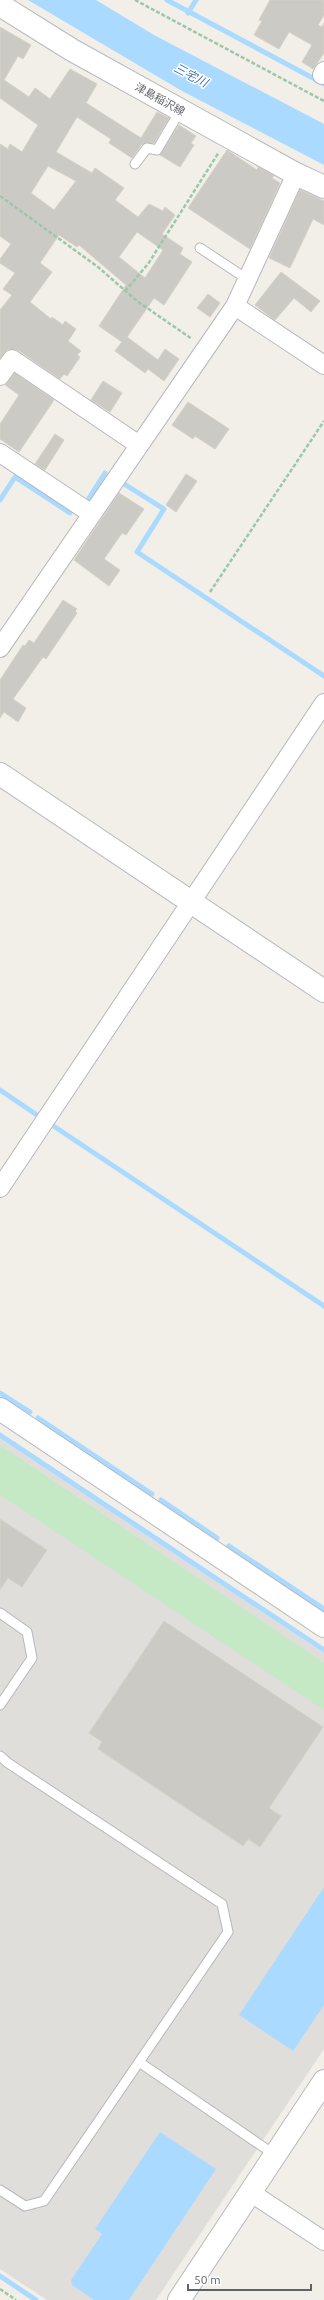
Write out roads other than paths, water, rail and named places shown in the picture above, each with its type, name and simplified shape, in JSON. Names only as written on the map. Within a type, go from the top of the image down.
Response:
[{"type":"street","name":"津島稲沢線","points":[[0,5],[72,50],[180,111],[231,136],[296,174],[324,187]]},
{"type":"street","points":[[0,648],[235,306],[296,174]]},
{"type":"street","points":[[235,306],[324,365]]},
{"type":"street","points":[[0,376],[12,359],[139,445]]},
{"type":"street","points":[[0,452],[92,514]]},
{"type":"street","points":[[0,1188],[324,703]]},
{"type":"street","points":[[0,774],[324,990]]},
{"type":"street","points":[[0,1409],[324,1626]]},
{"type":"street","points":[[179,2300],[324,2081]]},
{"type":"street","points":[[250,2192],[324,2241]]},
{"type":"lane","points":[[135,164],[146,148],[157,150],[180,111]]},
{"type":"lane","points":[[200,248],[247,279]]},
{"type":"lane","points":[[0,1613],[27,1632],[32,1658],[0,1705]]},
{"type":"lane","points":[[0,1756],[8,1763],[222,1904],[228,1932],[44,2201],[25,2206],[0,2190]]},
{"type":"lane","points":[[138,2062],[275,2155]]},
{"type":"water","name":"三宅川","points":[[28,0],[96,0],[154,35],[324,124],[324,165],[182,91]]},
{"type":"water","points":[[324,1887],[324,2005],[293,2051],[239,2015]]},
{"type":"water","points":[[160,2132],[216,2169],[129,2300],[94,2300],[72,2285],[71,2280],[102,2234],[95,2229]]},
{"type":"waterway","points":[[167,0],[324,84]]},
{"type":"waterway","points":[[188,13],[196,0]]},
{"type":"waterway","points":[[89,498],[105,473]]},
{"type":"waterway","points":[[0,500],[15,477],[70,513]]},
{"type":"waterway","points":[[121,482],[164,509],[137,552],[324,676]]},
{"type":"waterway","points":[[0,1090],[37,1115]]},
{"type":"waterway","points":[[52,1125],[324,1306]]},
{"type":"waterway","points":[[0,1393],[30,1412]]},
{"type":"waterway","points":[[38,1418],[152,1494]]},
{"type":"waterway","points":[[0,1435],[324,1650]]},
{"type":"waterway","points":[[161,1500],[217,1538]]},
{"type":"waterway","points":[[229,1546],[324,1609]]},
{"type":"waterway","points":[[0,2276],[36,2300]]}]
